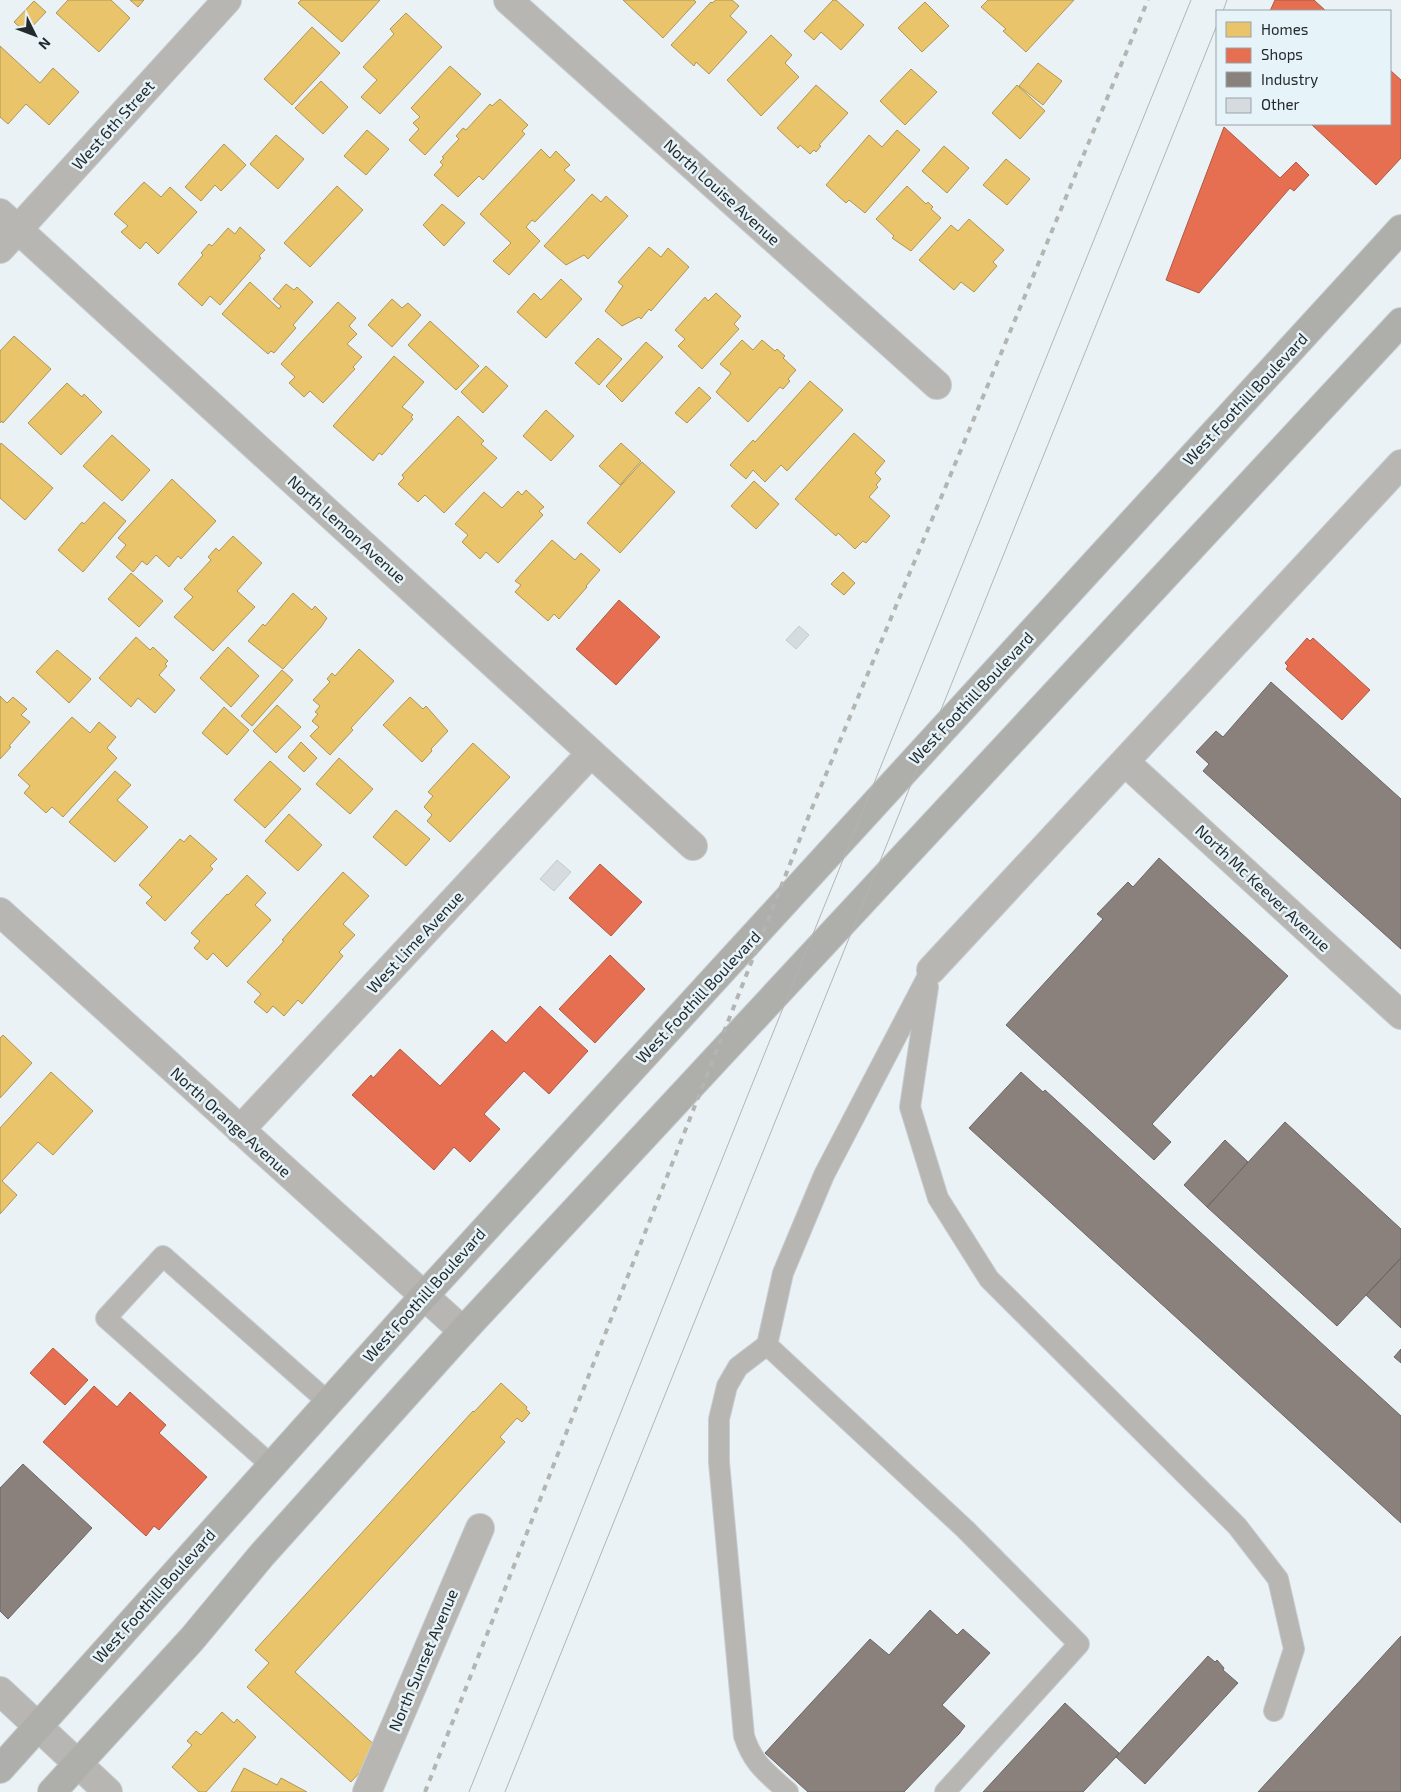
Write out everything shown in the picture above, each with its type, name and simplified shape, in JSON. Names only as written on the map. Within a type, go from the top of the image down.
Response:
[{"type":"main road","name":"West Foothill Boulevard","points":[[0,1769],[424,1296],[1401,229]]},
{"type":"main road","points":[[52,1792],[192,1639],[261,1556],[462,1331],[1401,322]]},
{"type":"street","name":"West 6th Street","points":[[0,249],[9,221],[227,0]]},
{"type":"street","name":"North Louise Avenue","points":[[508,0],[937,385]]},
{"type":"street","name":"North Lemon Avenue","points":[[9,221],[693,846]]},
{"type":"street","points":[[931,970],[1401,464]]},
{"type":"street","name":"West Lime Avenue","points":[[240,1130],[591,753]]},
{"type":"street","name":"North Mc Keever Avenue","points":[[1125,762],[1401,1015]]},
{"type":"street","name":"North Orange Avenue","points":[[0,912],[462,1331]]},
{"type":"street","name":"North Sunset Avenue","points":[[367,1792],[480,1528]]},
{"type":"street","points":[[0,1691],[108,1792]]},
{"type":"lane","points":[[788,1792],[759,1766],[749,1753],[744,1736],[719,1462],[719,1419],[727,1386],[738,1367],[767,1344],[783,1273],[824,1175],[931,970]]},
{"type":"lane","points":[[931,970],[910,1106],[938,1198],[989,1278],[1237,1526],[1278,1579],[1294,1649],[1274,1711]]},
{"type":"lane","points":[[271,1465],[106,1318],[163,1256],[328,1402]]},
{"type":"lane","points":[[767,1344],[965,1529],[1079,1644],[945,1792]]},
{"type":"building: Homes","points":[[68,0],[111,0],[130,18],[99,52],[56,13]]},
{"type":"building: Homes","points":[[130,0],[144,0],[138,7]]},
{"type":"building: Homes","points":[[301,0],[380,0],[342,42],[298,3]]},
{"type":"building: Homes","points":[[623,0],[694,0],[696,2],[663,38]]},
{"type":"building: Homes","points":[[716,0],[732,0],[739,6],[730,16],[747,32],[709,74],[696,62],[694,66],[671,45],[711,2]]},
{"type":"building: Homes","points":[[833,0],[836,0],[864,25],[841,50],[821,32],[814,40],[804,31]]},
{"type":"building: Homes","points":[[988,0],[1074,0],[1026,52],[1003,31],[1006,29],[981,7]]},
{"type":"building: Homes","points":[[34,1],[46,12],[26,33],[14,22]]},
{"type":"building: Homes","points":[[925,2],[949,26],[922,52],[898,28]]},
{"type":"building: Homes","points":[[406,13],[442,47],[380,114],[361,97],[377,80],[363,67],[394,34],[390,29]]},
{"type":"building: Homes","points":[[312,27],[340,53],[292,105],[264,79]]},
{"type":"building: Homes","points":[[771,35],[792,55],[785,63],[799,77],[761,116],[727,80]]},
{"type":"building: Homes","points":[[0,46],[40,83],[53,68],[79,92],[49,125],[26,104],[8,124],[0,117]]},
{"type":"building: Homes","points":[[1038,63],[1062,81],[1043,105],[1019,86]]},
{"type":"building: Homes","points":[[450,66],[481,94],[425,155],[409,140],[419,129],[413,123],[420,117],[411,108]]},
{"type":"building: Homes","points":[[911,69],[937,92],[905,125],[880,101]]},
{"type":"building: Homes","points":[[321,81],[348,107],[323,134],[295,108]]},
{"type":"building: Homes","points":[[816,85],[848,113],[819,145],[821,146],[816,152],[814,150],[810,154],[800,145],[798,148],[777,128]]},
{"type":"building: Homes","points":[[1017,85],[1045,111],[1020,139],[992,113]]},
{"type":"building: Homes","points":[[500,99],[528,125],[522,131],[525,134],[483,180],[479,176],[458,197],[434,175],[443,165],[440,162],[444,158],[442,157],[459,139],[456,136],[463,128],[466,130],[490,104],[492,106]]},
{"type":"building: Homes","points":[[367,130],[389,149],[366,175],[344,156]]},
{"type":"building: Homes","points":[[897,130],[920,150],[865,213],[849,200],[846,203],[826,185],[869,135],[882,147]]},
{"type":"building: Homes","points":[[276,135],[304,159],[278,189],[250,164]]},
{"type":"building: Homes","points":[[224,144],[246,165],[221,191],[215,185],[201,201],[185,187]]},
{"type":"building: Homes","points":[[944,146],[969,168],[947,193],[922,171]]},
{"type":"building: Homes","points":[[541,149],[550,158],[556,151],[570,165],[564,170],[575,180],[535,222],[532,220],[526,227],[540,241],[509,275],[493,261],[511,243],[480,214]]},
{"type":"building: Homes","points":[[1006,159],[1030,179],[1007,205],[983,185]]},
{"type":"building: Homes","points":[[144,182],[161,197],[170,187],[197,212],[158,254],[146,242],[140,249],[121,232],[128,226],[114,214]]},
{"type":"building: Homes","points":[[337,186],[363,210],[310,267],[284,243]]},
{"type":"building: Homes","points":[[907,186],[926,204],[928,202],[933,207],[931,209],[941,218],[911,251],[892,238],[894,236],[876,219]]},
{"type":"building: Homes","points":[[592,194],[601,202],[606,196],[628,216],[588,259],[584,255],[566,265],[544,246]]},
{"type":"building: Homes","points":[[442,204],[465,223],[444,246],[423,225]]},
{"type":"building: Homes","points":[[969,219],[1004,250],[993,262],[997,266],[974,292],[961,282],[954,290],[919,260],[951,225],[958,231]]},
{"type":"building: Homes","points":[[240,227],[265,250],[259,256],[261,258],[220,305],[210,296],[202,306],[178,284],[203,255],[201,253],[209,244],[212,246],[228,228],[235,234]]},
{"type":"building: Homes","points":[[649,247],[661,257],[668,248],[689,267],[651,311],[649,309],[641,319],[639,317],[622,326],[605,311],[623,286],[618,282]]},
{"type":"building: Homes","points":[[561,279],[582,299],[546,338],[517,312],[534,293],[541,300]]},
{"type":"building: Homes","points":[[250,282],[279,309],[281,306],[273,299],[286,284],[294,290],[297,287],[313,302],[293,325],[296,328],[274,353],[271,351],[268,354],[222,314]]},
{"type":"building: Homes","points":[[716,293],[741,316],[734,324],[739,329],[702,369],[678,346],[685,339],[675,330],[705,297],[708,301]]},
{"type":"building: Homes","points":[[392,299],[402,308],[408,303],[421,315],[392,347],[368,325]]},
{"type":"building: Homes","points":[[338,302],[356,318],[349,326],[357,334],[347,344],[362,357],[353,367],[355,369],[323,403],[310,391],[304,397],[289,383],[295,377],[281,364]]},
{"type":"building: Homes","points":[[430,321],[479,366],[456,390],[408,345]]},
{"type":"building: Homes","points":[[14,336],[51,369],[3,423],[2,421],[0,423],[0,351]]},
{"type":"building: Homes","points":[[598,338],[622,359],[599,385],[575,363]]},
{"type":"building: Homes","points":[[742,340],[753,350],[762,340],[775,351],[777,349],[785,356],[783,358],[796,370],[788,379],[790,381],[783,389],[780,387],[748,422],[716,392],[731,373],[720,364]]},
{"type":"building: Homes","points":[[646,342],[663,357],[622,402],[606,386]]},
{"type":"building: Homes","points":[[394,356],[424,382],[402,407],[413,415],[411,417],[413,419],[382,455],[379,453],[373,461],[333,426]]},
{"type":"building: Homes","points":[[486,366],[508,386],[483,413],[461,392]]},
{"type":"building: Homes","points":[[810,381],[843,410],[787,471],[781,465],[765,482],[753,470],[746,479],[730,465],[753,440],[755,442]]},
{"type":"building: Homes","points":[[67,383],[82,397],[84,394],[102,412],[61,455],[28,423]]},
{"type":"building: Homes","points":[[699,387],[711,398],[687,423],[675,413]]},
{"type":"building: Homes","points":[[546,410],[574,436],[551,461],[523,436]]},
{"type":"building: Homes","points":[[458,416],[484,441],[481,444],[497,458],[444,513],[425,495],[418,502],[398,484],[404,478],[402,475]]},
{"type":"building: Homes","points":[[854,433],[885,461],[875,473],[881,479],[876,485],[878,487],[869,497],[890,516],[866,543],[863,541],[855,549],[838,533],[836,536],[795,499]]},
{"type":"building: Homes","points":[[112,435],[150,470],[122,501],[83,466]]},
{"type":"building: Homes","points":[[1,443],[53,488],[25,520],[0,498]]},
{"type":"building: Homes","points":[[621,443],[641,461],[620,485],[599,466]]},
{"type":"building: Homes","points":[[642,462],[675,492],[620,553],[587,523]]},
{"type":"building: Homes","points":[[172,479],[216,521],[181,559],[178,556],[169,567],[156,555],[147,565],[142,561],[133,572],[116,557],[126,545],[118,538]]},
{"type":"building: Homes","points":[[754,481],[779,504],[756,529],[731,506]]},
{"type":"building: Homes","points":[[526,490],[544,507],[539,511],[543,515],[498,563],[486,552],[480,559],[462,542],[468,535],[455,524],[484,492],[502,508],[518,491],[522,495]]},
{"type":"building: Homes","points":[[104,502],[126,521],[83,572],[58,550],[82,522],[84,524]]},
{"type":"building: Homes","points":[[233,536],[262,563],[237,591],[255,607],[213,651],[174,617],[193,597],[184,589],[211,560],[208,557],[216,548],[219,551]]},
{"type":"building: Homes","points":[[552,540],[575,560],[581,553],[600,570],[559,619],[554,614],[548,621],[515,592],[521,585],[515,581]]},
{"type":"building: Homes","points":[[843,572],[855,583],[844,595],[831,584]]},
{"type":"building: Homes","points":[[131,573],[163,601],[139,627],[108,599]]},
{"type":"building: Homes","points":[[293,593],[312,610],[315,606],[327,618],[283,669],[248,641],[263,624],[265,626]]},
{"type":"building: Homes","points":[[136,637],[150,650],[153,647],[168,661],[165,664],[167,666],[159,675],[175,690],[155,713],[138,698],[131,707],[99,678]]},
{"type":"building: Homes","points":[[228,647],[259,676],[231,707],[200,678]]},
{"type":"building: Homes","points":[[359,649],[394,681],[351,728],[353,730],[330,755],[310,736],[319,727],[312,721],[318,714],[315,712],[320,706],[313,700],[330,682],[327,679],[332,673],[335,676]]},
{"type":"building: Homes","points":[[57,650],[91,679],[69,703],[36,672]]},
{"type":"building: Homes","points":[[282,670],[293,680],[252,726],[241,716]]},
{"type":"building: Homes","points":[[0,696],[7,703],[13,697],[27,709],[21,715],[30,722],[0,759]]},
{"type":"building: Homes","points":[[410,697],[423,709],[426,706],[448,731],[422,762],[383,725]]},
{"type":"building: Homes","points":[[277,705],[301,727],[276,753],[253,731]]},
{"type":"building: Homes","points":[[224,707],[249,730],[227,755],[202,733]]},
{"type":"building: Homes","points":[[72,717],[90,733],[99,722],[116,737],[107,748],[117,758],[63,817],[52,807],[46,813],[24,793],[30,786],[18,775]]},
{"type":"building: Homes","points":[[301,742],[317,758],[304,772],[288,757]]},
{"type":"building: Homes","points":[[473,743],[510,777],[450,842],[427,821],[432,815],[424,807],[433,796],[428,792]]},
{"type":"building: Homes","points":[[339,758],[373,789],[350,814],[316,784]]},
{"type":"building: Homes","points":[[270,761],[301,789],[265,828],[234,800]]},
{"type":"building: Homes","points":[[115,771],[131,785],[117,800],[148,827],[115,862],[69,822]]},
{"type":"building: Homes","points":[[396,810],[430,839],[406,866],[373,837]]},
{"type":"building: Homes","points":[[289,814],[322,845],[298,871],[265,841]]},
{"type":"building: Homes","points":[[190,835],[217,859],[210,866],[213,869],[165,921],[146,903],[152,897],[139,885],[180,839],[184,842]]},
{"type":"building: Homes","points":[[343,872],[369,896],[343,924],[355,935],[339,952],[343,956],[302,1004],[298,1000],[284,1016],[273,1006],[267,1013],[254,1002],[261,994],[247,982]]},
{"type":"building: Homes","points":[[247,875],[266,893],[255,905],[271,920],[227,967],[213,953],[207,960],[194,948],[200,941],[191,933]]},
{"type":"building: Homes","points":[[3,1035],[32,1063],[0,1098],[0,1038]]},
{"type":"building: Homes","points":[[51,1072],[93,1111],[53,1155],[38,1142],[2,1181],[17,1195],[0,1214],[0,1128]]},
{"type":"building: Homes","points":[[501,1383],[527,1407],[526,1409],[530,1413],[522,1422],[517,1418],[500,1437],[505,1442],[295,1672],[380,1750],[351,1782],[247,1687],[269,1663],[255,1650],[473,1411]]},
{"type":"building: Homes","points":[[222,1712],[234,1723],[237,1719],[256,1737],[206,1792],[199,1792],[172,1767],[192,1745],[187,1741],[196,1731],[201,1735]]},
{"type":"building: Homes","points":[[244,1768],[277,1785],[281,1778],[307,1792],[231,1792]]},
{"type":"building: Shops","points":[[1275,0],[1314,0],[1325,10],[1270,10]]},
{"type":"building: Shops","points":[[1391,71],[1401,80],[1401,158],[1376,185],[1312,125],[1391,125]]},
{"type":"building: Shops","points":[[1224,127],[1280,178],[1296,162],[1309,175],[1294,191],[1290,188],[1199,293],[1166,280]]},
{"type":"building: Shops","points":[[619,600],[660,637],[616,685],[576,649]]},
{"type":"building: Shops","points":[[1307,638],[1310,641],[1313,638],[1370,690],[1342,720],[1286,669],[1288,666],[1285,663]]},
{"type":"building: Shops","points":[[600,864],[642,902],[611,936],[569,898]]},
{"type":"building: Shops","points":[[610,955],[645,989],[595,1043],[559,1009]]},
{"type":"building: Shops","points":[[540,1006],[588,1051],[549,1094],[524,1071],[484,1114],[500,1129],[470,1162],[454,1147],[434,1170],[352,1095],[371,1075],[373,1078],[400,1049],[440,1086],[492,1030],[506,1043]]},
{"type":"building: Shops","points":[[53,1348],[88,1380],[65,1405],[30,1373]]},
{"type":"building: Shops","points":[[94,1386],[117,1407],[130,1392],[166,1425],[159,1433],[207,1477],[159,1530],[154,1526],[146,1536],[43,1442]]},
{"type":"building: Industry","points":[[1271,682],[1401,799],[1401,949],[1203,771],[1209,764],[1196,752],[1216,731],[1223,737]]},
{"type":"building: Industry","points":[[1159,858],[1288,976],[1152,1124],[1171,1142],[1154,1160],[1006,1025],[1103,919],[1097,914],[1128,882],[1133,887]]},
{"type":"building: Industry","points":[[1021,1072],[1043,1092],[1045,1090],[1401,1416],[1401,1523],[969,1128]]},
{"type":"building: Industry","points":[[1285,1122],[1401,1229],[1401,1258],[1337,1326],[1207,1207]]},
{"type":"building: Industry","points":[[1225,1140],[1248,1162],[1207,1207],[1184,1185]]},
{"type":"building: Industry","points":[[1401,1258],[1401,1328],[1366,1295]]},
{"type":"building: Industry","points":[[1401,1349],[1401,1363],[1394,1357]]},
{"type":"building: Industry","points":[[23,1464],[92,1528],[8,1619],[0,1611],[0,1488]]},
{"type":"building: Industry","points":[[930,1610],[957,1635],[963,1629],[990,1653],[942,1705],[965,1726],[904,1792],[808,1792],[765,1753],[870,1639],[889,1655]]},
{"type":"building: Industry","points":[[1401,1636],[1401,1792],[1258,1792]]},
{"type":"building: Industry","points":[[1208,1656],[1215,1662],[1217,1660],[1224,1668],[1223,1670],[1238,1683],[1145,1784],[1116,1757]]},
{"type":"building: Industry","points":[[1065,1703],[1119,1753],[1116,1757],[1083,1792],[983,1792]]},
{"type":"building: Other","points":[[799,626],[809,635],[796,649],[786,640]]},
{"type":"building: Other","points":[[557,860],[571,872],[554,891],[540,879]]},
{"type":"tram line","points":[[469,1792],[745,1102],[1191,0]]},
{"type":"tram line","points":[[1223,10],[1227,0]]},
{"type":"tram line","points":[[505,1792],[1216,27]]},
{"type":"railway","points":[[425,1792],[812,808],[1148,0]]}]
